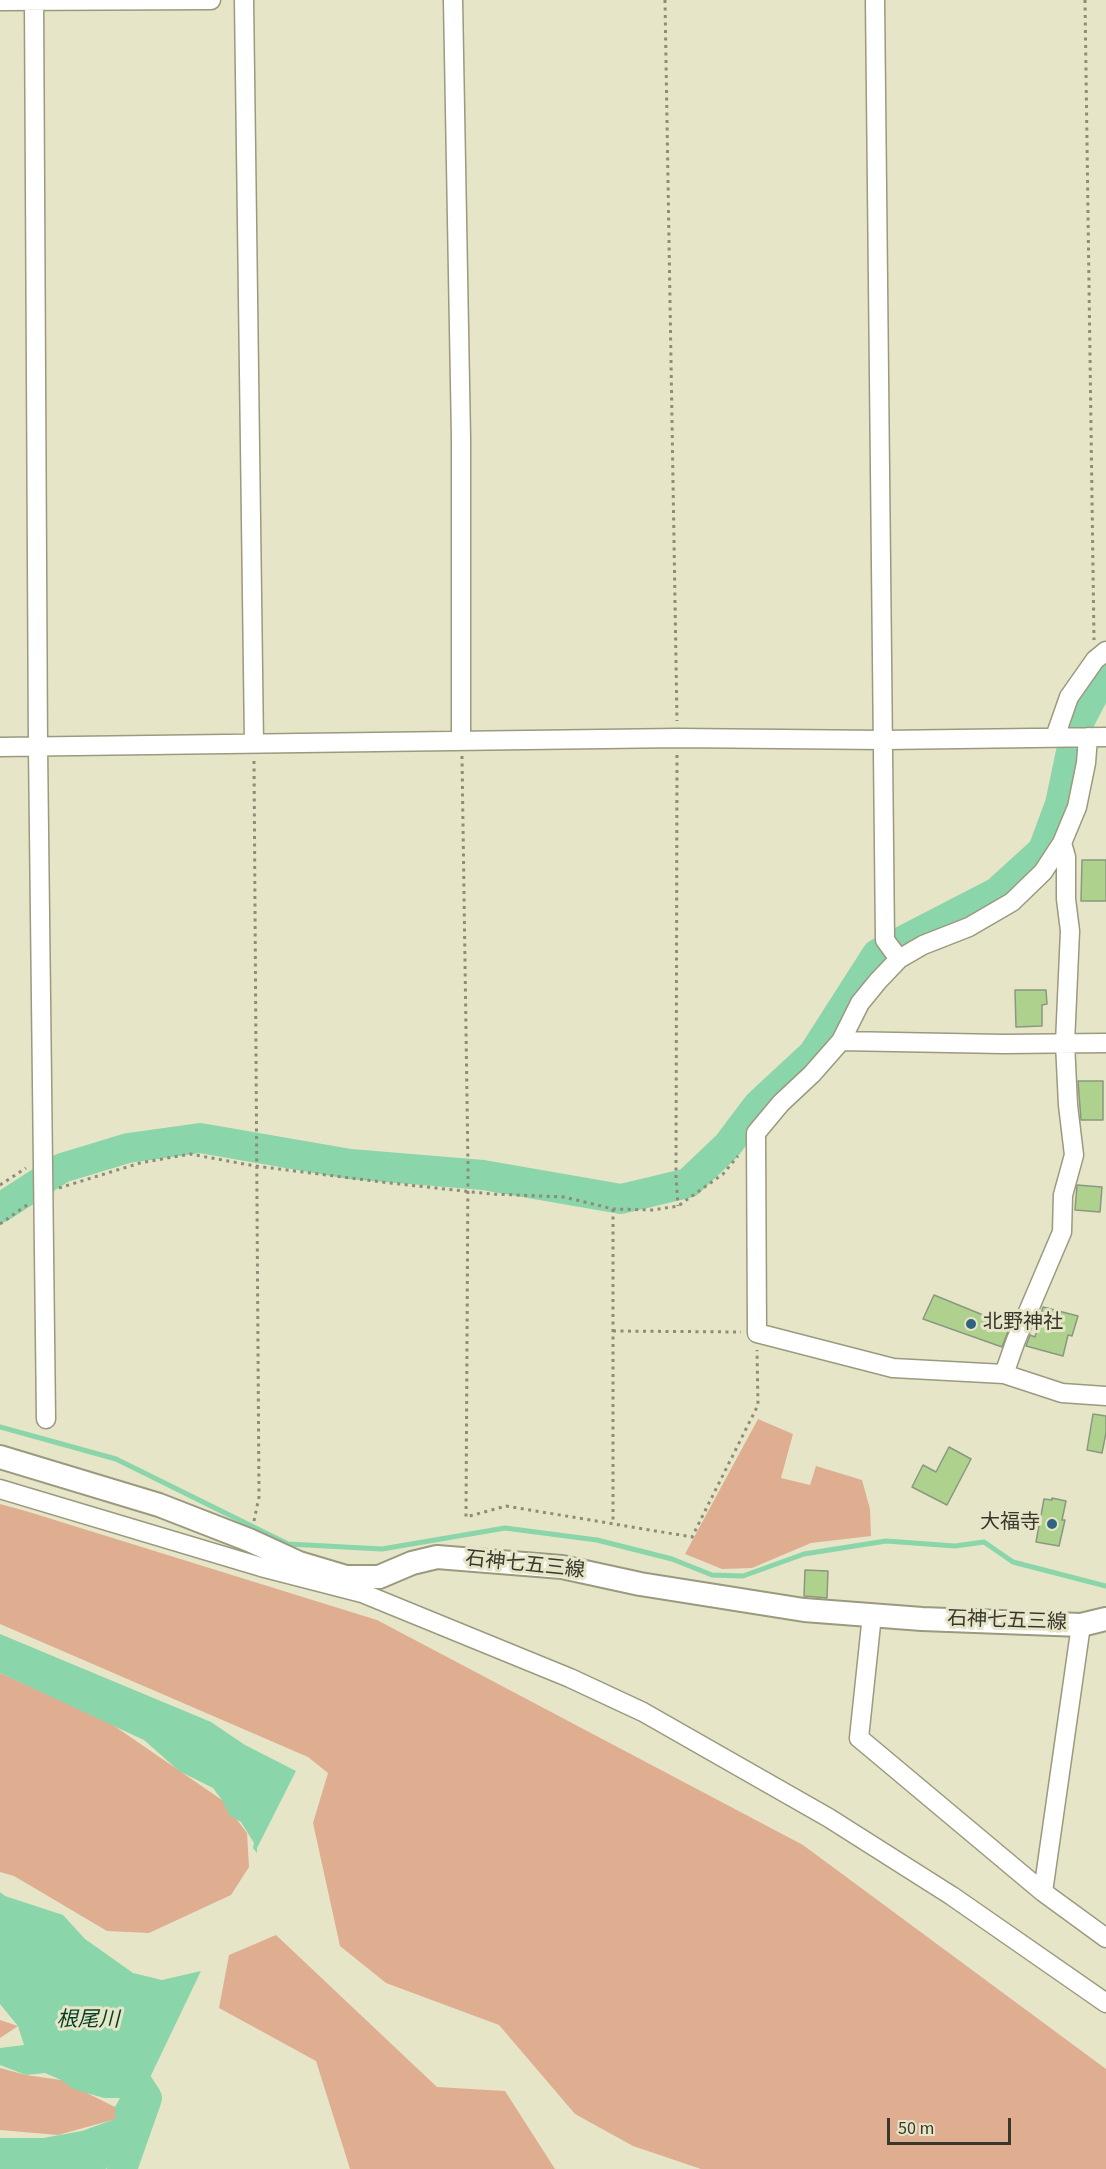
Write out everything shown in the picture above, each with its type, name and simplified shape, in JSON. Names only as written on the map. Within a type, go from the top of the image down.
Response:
[{"type":"main road","name":"石神七五三線","points":[[0,1457],[159,1505],[249,1540],[299,1563],[346,1577],[379,1577],[412,1563],[437,1557],[448,1557],[562,1567],[639,1584],[804,1610],[872,1616],[1081,1625],[1106,1619]]},
{"type":"street","points":[[0,1],[211,0]]},
{"type":"street","points":[[244,0],[254,743]]},
{"type":"street","points":[[453,0],[461,438],[461,740]]},
{"type":"street","points":[[875,0],[885,940],[898,957]]},
{"type":"street","points":[[34,1],[45,1419]]},
{"type":"street","points":[[1055,737],[1069,697],[1100,655]]},
{"type":"street","points":[[0,747],[678,738],[884,740],[1097,737],[1086,763],[1077,807],[1062,843],[1042,872],[1012,902],[969,927],[898,957],[860,1003],[841,1041],[812,1074],[781,1103],[756,1133],[757,1332],[893,1368],[1004,1374],[1062,1393],[1106,1396]]},
{"type":"street","points":[[1004,1374],[1062,1232],[1063,1195],[1074,1155],[1068,1105],[1065,1042],[1070,930],[1066,899],[1066,857],[1062,843]]},
{"type":"street","points":[[841,1041],[1106,1043]]},
{"type":"street","points":[[0,1489],[261,1567],[362,1593],[580,1683],[643,1712],[829,1818],[952,1896],[1106,2003]]},
{"type":"street","points":[[872,1616],[859,1738],[1043,1892],[1106,1938]]},
{"type":"street","points":[[1043,1892],[1081,1625]]},
{"type":"path","points":[[665,0],[678,738],[676,1176],[678,1206]]},
{"type":"path","points":[[1085,0],[1100,655]]},
{"type":"path","points":[[461,740],[468,1191],[466,1517],[506,1506],[613,1522],[692,1537],[758,1405],[757,1332],[613,1331]]},
{"type":"path","points":[[249,1540],[259,1497],[255,1166],[254,743]]},
{"type":"path","points":[[0,1224],[44,1193],[140,1163],[190,1154],[255,1166],[491,1194],[564,1197],[613,1209],[653,1210],[678,1206],[723,1174],[756,1133]]},
{"type":"path","points":[[0,1185],[44,1157]]},
{"type":"path","points":[[613,1209],[613,1522]]},
{"type":"shaded area","points":[[758,1419],[793,1434],[781,1478],[810,1485],[816,1466],[862,1480],[870,1509],[871,1536],[811,1543],[752,1568],[722,1569],[685,1554]]},
{"type":"shaded area","points":[[0,1504],[377,1620],[803,1845],[1106,2069],[1106,2169],[701,2169],[633,2146],[575,2114],[499,2025],[386,1983],[340,1946],[313,1823],[328,1773],[308,1757],[0,1624]]},
{"type":"shaded area","points":[[0,1673],[110,1723],[222,1800],[247,1833],[249,1867],[231,1895],[149,1933],[107,1931],[14,1876],[0,1872]]},
{"type":"shaded area","points":[[276,1935],[437,2087],[505,2091],[555,2169],[350,2169],[316,2061],[219,2008],[229,1955]]},
{"type":"shaded area","points":[[0,2020],[18,2026],[0,2038]]},
{"type":"shaded area","points":[[0,2068],[26,2075],[61,2080],[115,2107],[116,2119],[58,2135],[0,2130]]},
{"type":"water","points":[[0,1634],[211,1722],[245,1745],[296,1771],[257,1848],[257,1853],[253,1848],[254,1843],[241,1822],[230,1816],[213,1788],[179,1771],[144,1740],[0,1673]]},
{"type":"water","name":"根尾川","points":[[0,1892],[5,1896],[63,1915],[85,1939],[133,1973],[162,1980],[201,1971],[106,2169],[0,2169],[0,2138],[43,2138],[82,2131],[115,2119],[115,2107],[120,2098],[104,2098],[73,2089],[61,2080],[45,2073],[26,2075],[0,2065],[0,2048],[24,2045],[18,2026],[0,2004]]},
{"type":"building","points":[[1082,860],[1106,860],[1106,901],[1081,901]]},
{"type":"building","points":[[1015,990],[1046,990],[1047,1004],[1042,1005],[1042,1026],[1016,1027]]},
{"type":"building","points":[[1078,1081],[1103,1081],[1103,1120],[1081,1120]]},
{"type":"building","points":[[1077,1185],[1102,1187],[1100,1212],[1075,1210]]},
{"type":"building","name":"北野神社","points":[[934,1295],[1010,1326],[1002,1347],[923,1319]]},
{"type":"building","points":[[1043,1307],[1078,1316],[1072,1336],[1068,1335],[1063,1356],[1026,1346],[1030,1335],[1035,1337]]},
{"type":"building","points":[[1093,1414],[1106,1416],[1106,1433],[1102,1453],[1087,1450]]},
{"type":"building","points":[[949,1447],[971,1459],[947,1505],[912,1487],[923,1465],[936,1472]]},
{"type":"building","name":"大福寺","points":[[1052,1498],[1066,1501],[1062,1520],[1065,1520],[1059,1546],[1036,1542],[1044,1499],[1052,1500]]},
{"type":"building","points":[[805,1570],[828,1571],[827,1598],[804,1596]]},
{"type":"waterway","points":[[0,1208],[62,1168],[128,1148],[200,1138],[350,1164],[483,1175],[621,1199],[688,1183],[727,1146],[758,1105],[813,1054],[877,954],[997,892],[1043,850],[1060,804],[1076,728],[1100,682],[1106,676]]},
{"type":"waterway","points":[[0,1427],[116,1459],[288,1544],[382,1549],[505,1528],[597,1540],[672,1559],[712,1575],[743,1576],[804,1554],[886,1541],[955,1546],[984,1542],[1013,1562],[1106,1586]]},
{"type":"waterway","name":"根尾川","points":[[122,2059],[147,2098],[122,2169]]},
{"type":"place","name":"北野神社","points":[[971,1324]]},
{"type":"place","name":"大福寺","points":[[1052,1524]]}]
